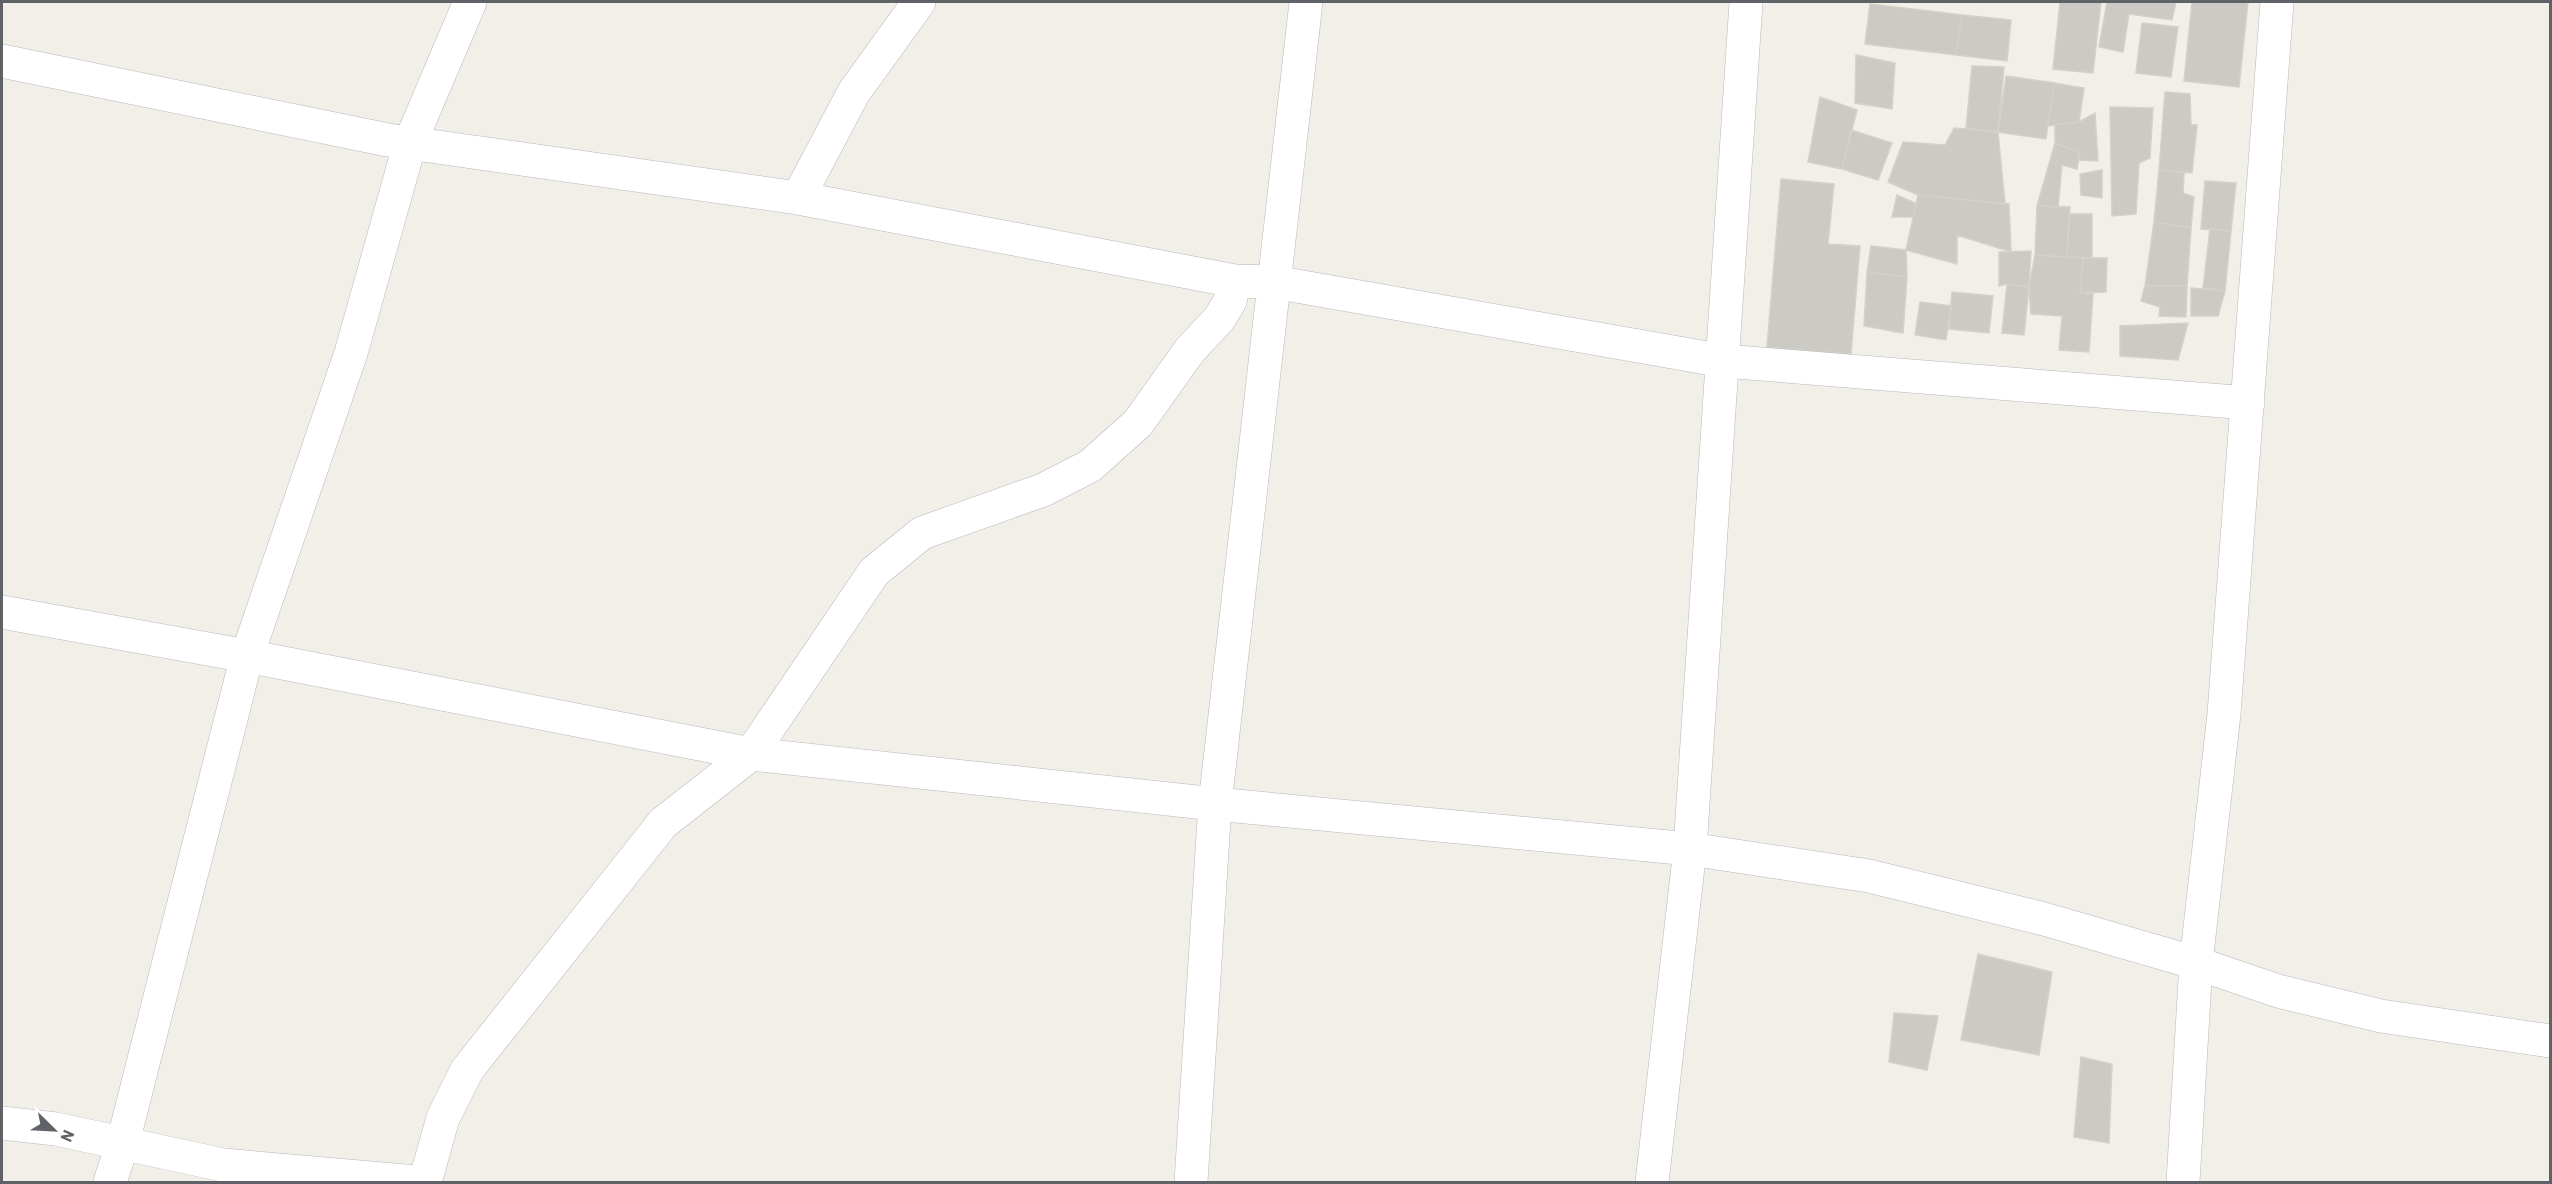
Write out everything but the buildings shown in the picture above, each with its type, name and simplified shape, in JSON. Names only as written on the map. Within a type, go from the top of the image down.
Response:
[{"type":"street","points":[[110,1182],[123,1142],[247,656],[351,354],[410,143],[470,2]]},
{"type":"street","points":[[798,198],[854,92],[919,2]]},
{"type":"street","points":[[1191,1182],[1215,804],[1306,2]]},
{"type":"street","points":[[1652,1182],[1690,849],[1746,2]]},
{"type":"street","points":[[2183,1182],[2196,963],[2224,714],[2277,2]]},
{"type":"street","points":[[2,61],[410,143],[798,198],[1235,281],[1274,282],[1724,361],[2248,403]]},
{"type":"street","points":[[425,1182],[443,1118],[467,1070],[663,823],[751,754],[874,572],[922,533],[1043,490],[1090,466],[1138,423],[1190,350],[1219,319],[1230,301],[1235,281]]},
{"type":"street","points":[[2,612],[247,656],[751,754],[1215,804],[1690,849],[1869,876],[2044,919],[2196,963],[2278,991],[2381,1016],[2550,1041]]},
{"type":"street","points":[[2,1123],[56,1128],[223,1165],[417,1182]]}]
